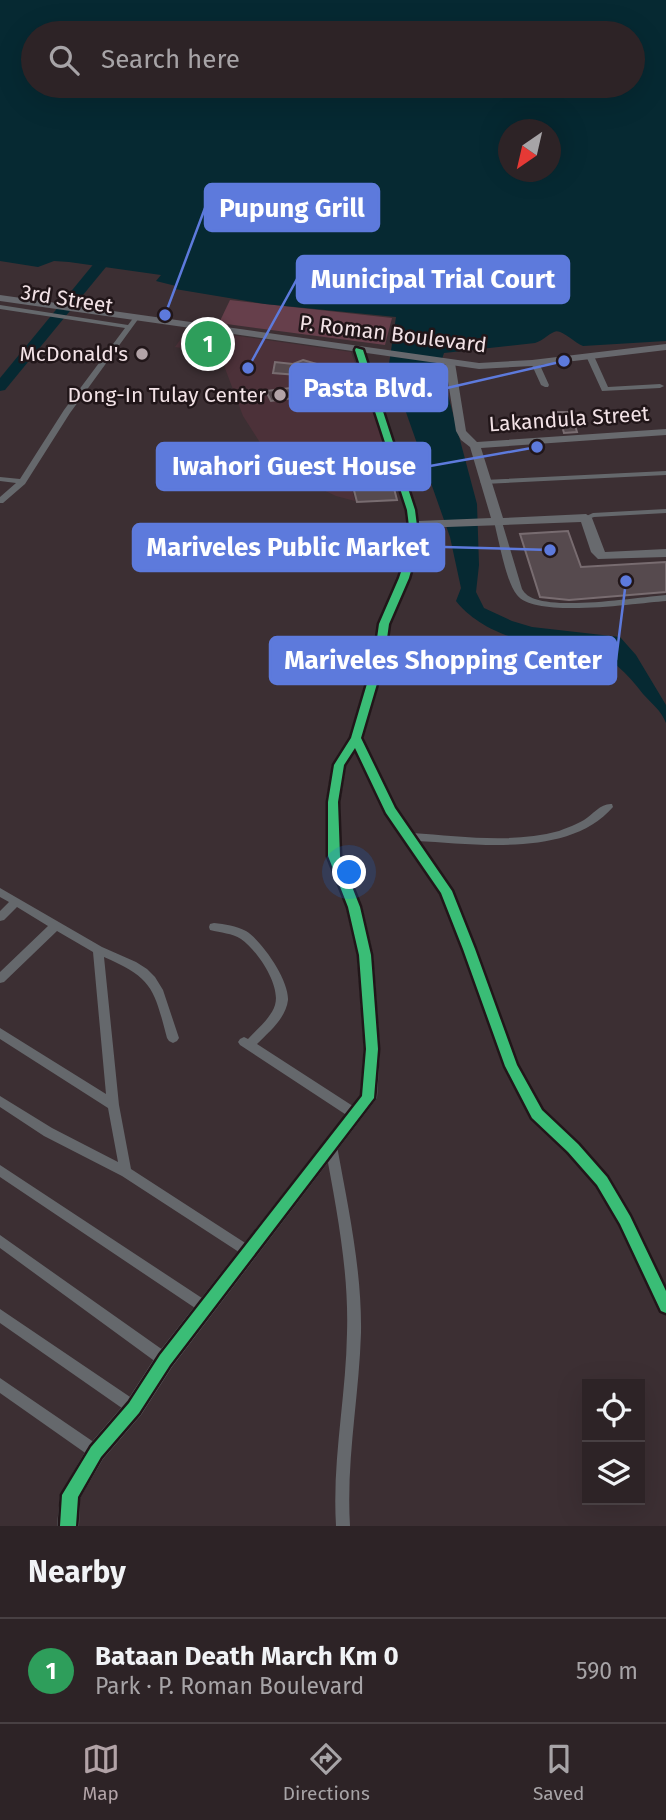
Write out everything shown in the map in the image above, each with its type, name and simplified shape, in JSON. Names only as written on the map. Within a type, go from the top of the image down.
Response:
[{"type":"main road","name":"P. Roman Boulevard","points":[[0,298],[133,322],[382,351]]},
{"type":"main road","name":"P. Roman Boulevard","points":[[233,332],[278,334],[498,366],[666,347]]},
{"type":"main road","name":"P. Roman Boulevard","points":[[446,360],[497,360],[572,354],[590,356]]},
{"type":"street","name":"3rd Street","points":[[0,307],[55,310]]},
{"type":"street","points":[[0,501],[22,482],[67,412],[133,322]]},
{"type":"street","points":[[68,1526],[70,1495],[96,1452],[134,1408],[165,1360],[368,1098],[372,1049],[365,954],[354,907],[334,856],[333,802],[339,765],[356,738],[379,660],[384,624],[404,578],[415,542],[414,524],[359,350]]},
{"type":"street","points":[[590,356],[605,389],[660,386]]},
{"type":"street","points":[[446,360],[461,430],[468,442],[475,445],[484,482],[519,590],[529,602],[556,606],[666,598]]},
{"type":"street","points":[[535,363],[545,385]]},
{"type":"street","name":"Lakandula Street","points":[[475,445],[666,432]]},
{"type":"street","points":[[484,482],[666,474]]},
{"type":"street","points":[[0,479],[22,482]]},
{"type":"street","points":[[414,524],[586,518],[593,515],[666,510]]},
{"type":"street","points":[[586,518],[597,552],[602,555],[666,553]]},
{"type":"street","points":[[356,738],[390,810],[446,891],[511,1066],[530,1102],[537,1114],[573,1148],[602,1181],[625,1220],[666,1306]]},
{"type":"street","points":[[408,837],[537,842],[558,836],[587,822],[608,807]]},
{"type":"street","points":[[0,892],[98,950],[131,964],[152,978],[162,996],[173,1038]]},
{"type":"street","points":[[0,917],[16,901]]},
{"type":"street","points":[[0,979],[56,925]]},
{"type":"street","points":[[214,927],[229,928],[245,936],[266,960],[279,985],[282,1000],[277,1013],[247,1044],[355,1114]]},
{"type":"street","points":[[98,950],[113,1105],[126,1172]]},
{"type":"street","points":[[0,1033],[113,1105]]},
{"type":"street","points":[[0,1101],[48,1132],[126,1172],[249,1252]]},
{"type":"street","points":[[331,1146],[344,1217],[354,1332],[344,1428],[343,1526]]},
{"type":"street","points":[[0,1170],[206,1308]]},
{"type":"street","points":[[0,1241],[165,1360]]},
{"type":"street","points":[[0,1315],[134,1408]]},
{"type":"street","points":[[0,1385],[96,1452]]},
{"type":"shaded area","points":[[230,300],[392,318],[385,345],[219,323]]},
{"type":"shaded area","points":[[188,329],[351,352],[389,454],[352,456],[351,463],[346,465],[355,501],[336,496],[302,480],[266,452],[243,416],[220,355],[203,348],[197,347],[194,350],[175,347]]},
{"type":"water","points":[[0,0],[666,0],[666,341],[583,346],[557,331],[535,343],[444,353],[440,365],[477,504],[479,565],[476,592],[484,608],[532,627],[620,637],[636,655],[666,705],[666,723],[631,679],[602,655],[578,645],[525,640],[506,635],[478,621],[456,601],[461,588],[450,537],[389,364],[396,317],[265,304],[175,289],[176,286],[156,281],[161,275],[54,261],[38,267],[0,261]]},
{"type":"building","points":[[303,360],[338,367],[336,378],[273,373],[275,362],[293,364]]},
{"type":"building","name":"Dong-In Tulay Center","points":[[290,388],[294,398],[271,401],[266,391]]},
{"type":"building","points":[[558,412],[571,412],[577,432],[564,433]]},
{"type":"building","points":[[388,465],[397,500],[357,502],[348,467]]},
{"type":"building","points":[[568,531],[581,567],[666,562],[666,592],[569,600],[540,597],[520,534]]},
{"type":"waterway","points":[[0,387],[101,264]]},
{"type":"cycle path","points":[[68,1526],[70,1495],[96,1452],[134,1408],[165,1360],[368,1098],[372,1049],[365,955],[354,907],[334,856],[333,802],[339,765],[356,738],[379,660],[384,624],[404,578],[415,542],[411,510],[359,350]]},
{"type":"cycle path","points":[[356,738],[390,810],[446,891],[511,1066],[537,1114],[573,1148],[602,1181],[625,1220],[666,1306]]},
{"type":"place","name":"Pupung Grill","points":[[165,315]]},
{"type":"place","name":"Bataan Death March Km 0","points":[[208,344]]},
{"type":"place","name":"McDonald's","points":[[142,354]]},
{"type":"place","name":"Pasta Blvd.","points":[[564,361]]},
{"type":"place","name":"Municipal Trial Court","points":[[248,368]]},
{"type":"place","name":"Dong-In Tulay Center","points":[[280,395]]},
{"type":"place","name":"Iwahori Guest House","points":[[537,447]]},
{"type":"place","name":"Mariveles Public Market","points":[[550,550]]},
{"type":"place","name":"Mariveles Shopping Center","points":[[626,581]]}]
